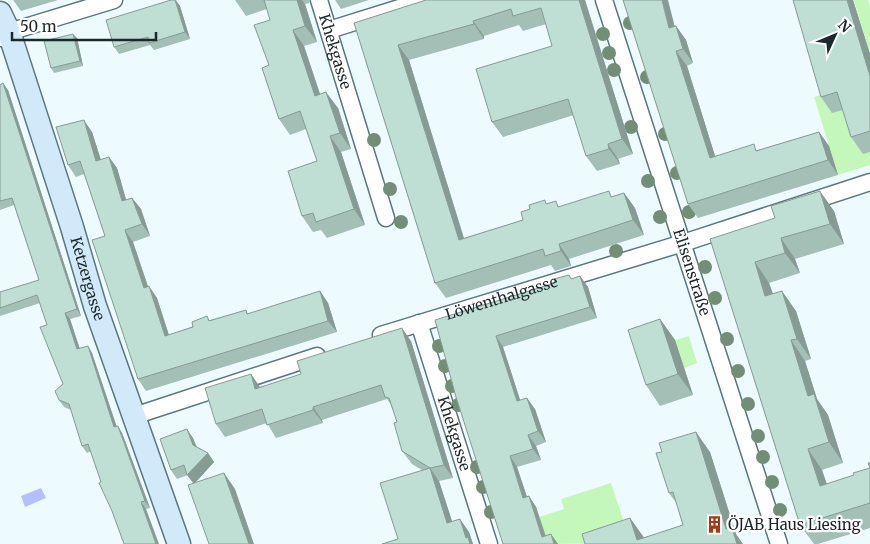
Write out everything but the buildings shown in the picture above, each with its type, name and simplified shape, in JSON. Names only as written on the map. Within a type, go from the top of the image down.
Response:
[{"type":"main road","name":"Ketzergasse","points":[[3,27],[95,306],[179,544]]},
{"type":"street","points":[[3,27],[114,0]]},
{"type":"street","name":"Khekgasse","points":[[319,0],[386,218]]},
{"type":"street","points":[[329,30],[426,0]]},
{"type":"street","name":"Elisenstraße","points":[[604,0],[779,544]]},
{"type":"street","name":"Löwenthalgasse","points":[[362,342],[683,243],[870,182]]},
{"type":"street","name":"Khekgasse","points":[[419,323],[489,544]]},
{"type":"street","points":[[134,416],[334,351]]},
{"type":"green space","points":[[854,0],[868,0],[870,7],[870,54]]},
{"type":"green space","points":[[826,93],[849,108],[870,152],[870,165],[838,175],[814,97]]},
{"type":"green space","points":[[689,336],[697,363],[684,368],[675,340]]},
{"type":"green space","points":[[611,483],[631,543],[548,544],[539,517],[564,509],[561,499]]},
{"type":"water","points":[[41,488],[46,498],[25,507],[21,496]]},
{"type":"place","name":"ÖJAB Haus Liesing","points":[[714,525]]}]
